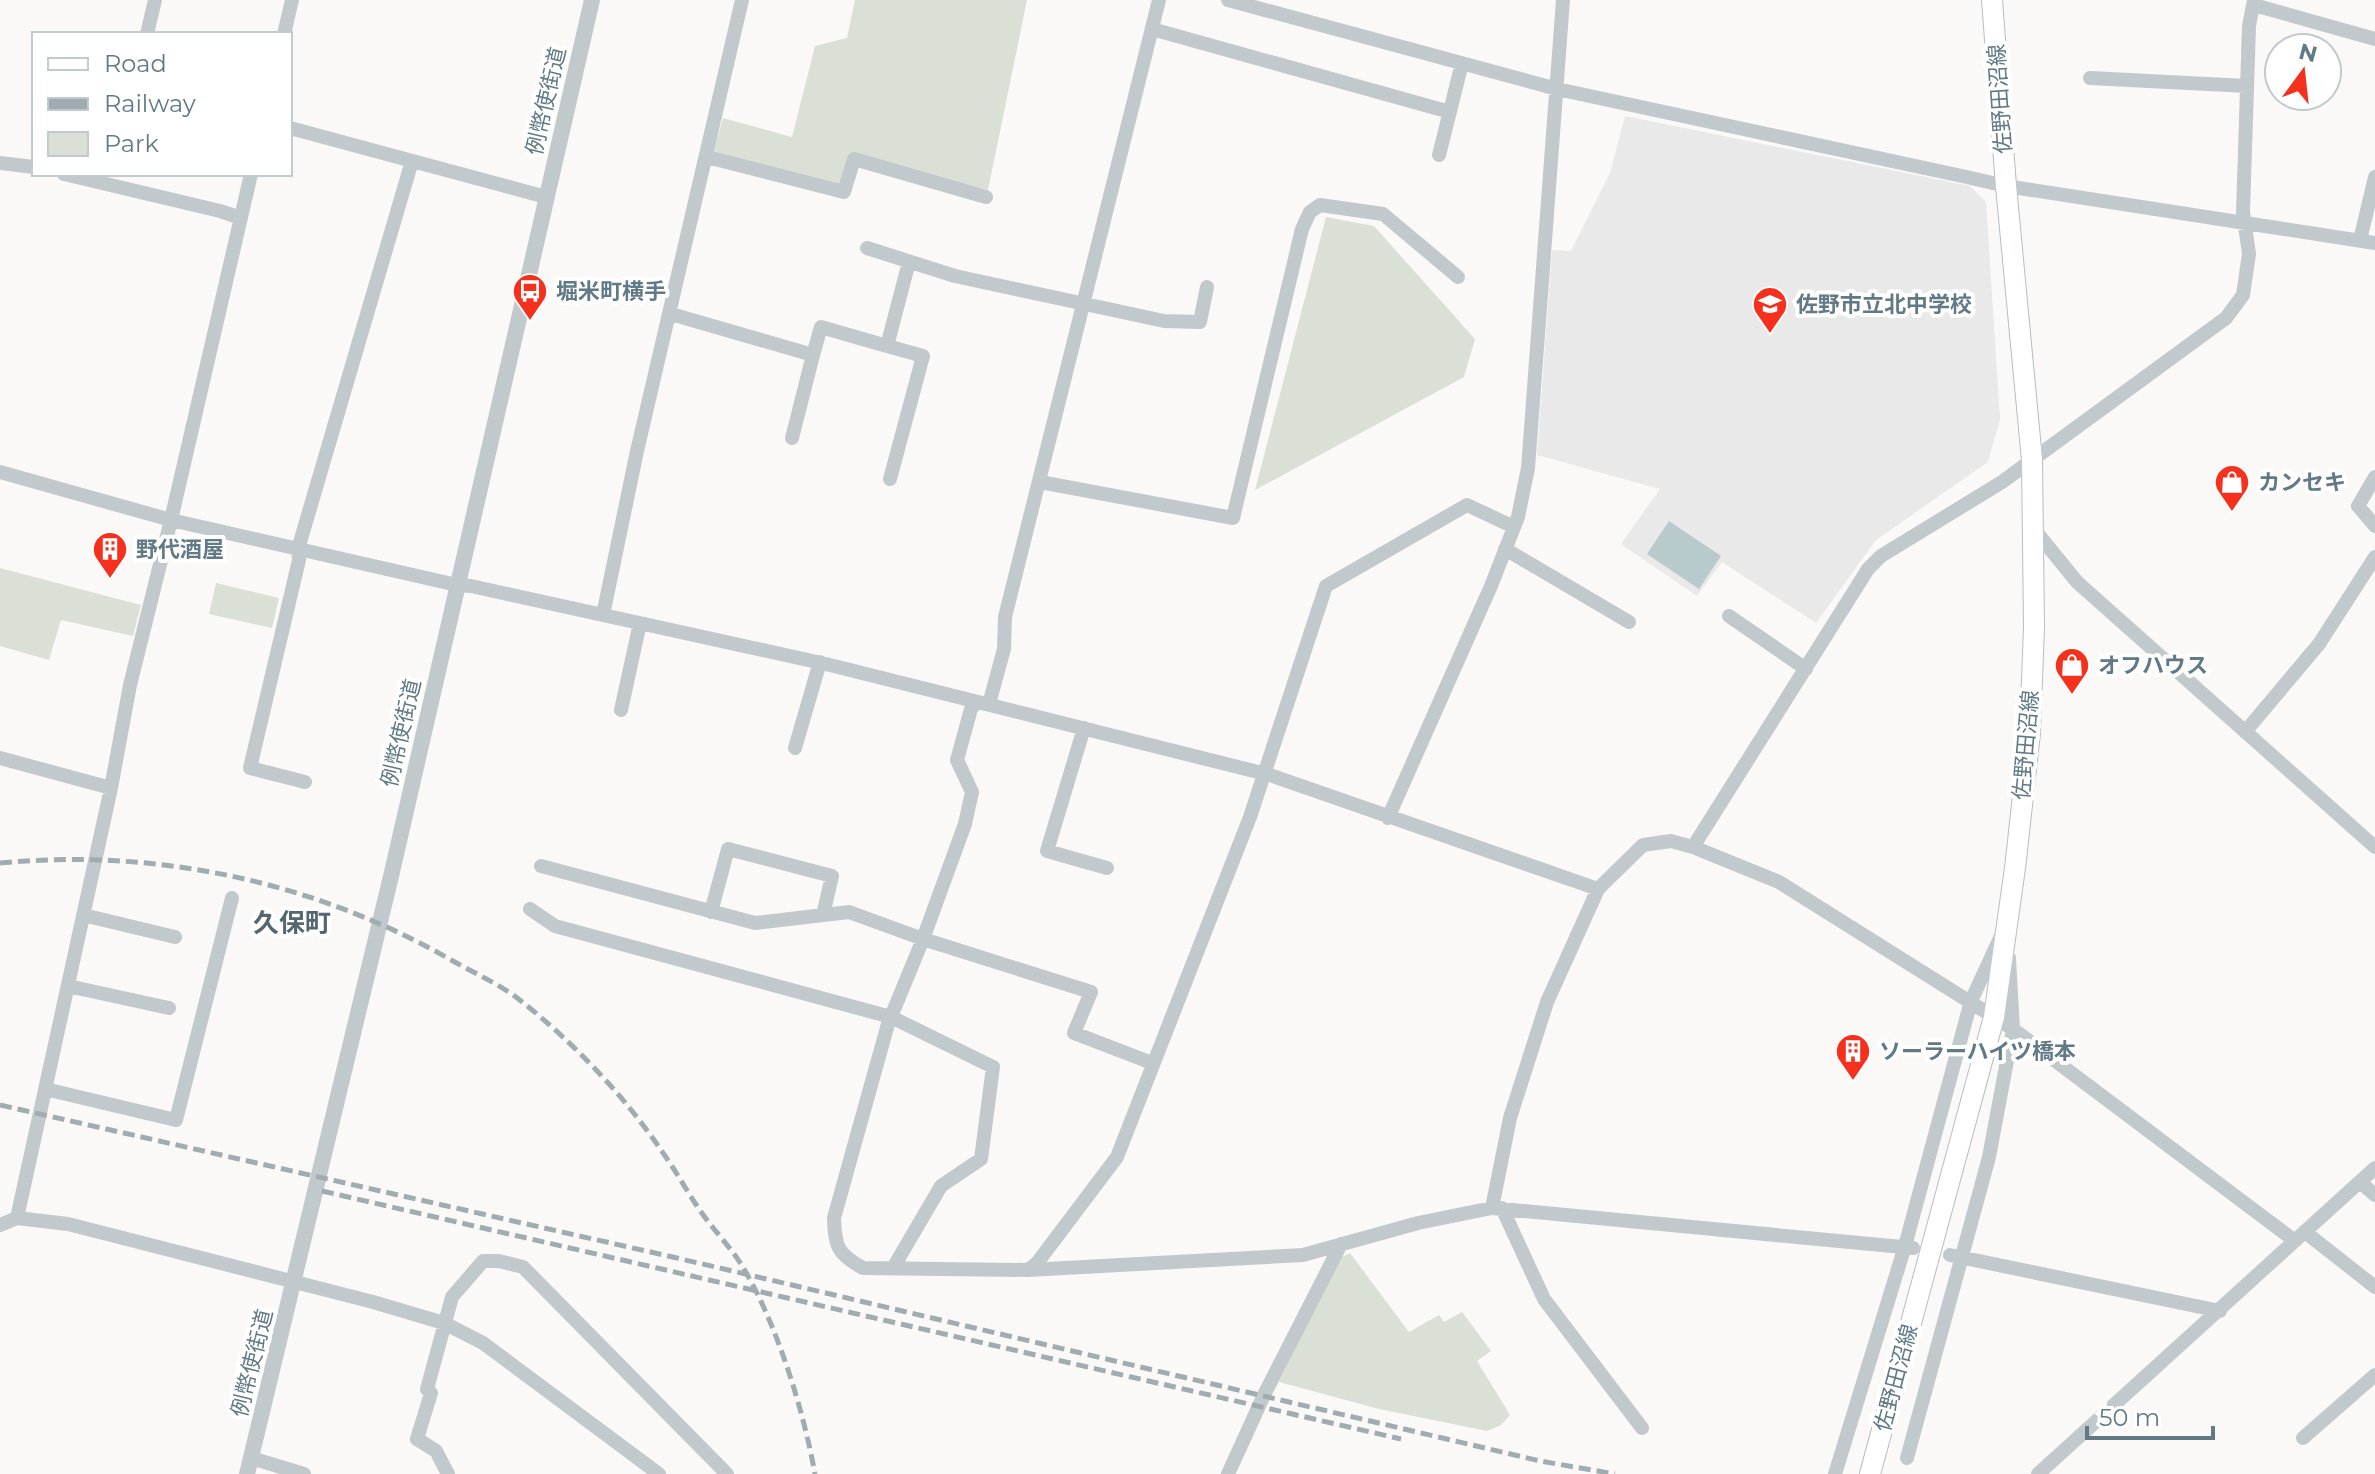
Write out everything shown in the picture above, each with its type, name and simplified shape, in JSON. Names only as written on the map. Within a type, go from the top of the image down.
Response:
[{"type":"main road","name":"佐野田沼線","points":[[1870,1474],[1994,1017],[2030,733],[2034,627],[2032,460],[1992,0]]},
{"type":"street","points":[[147,32],[155,0]]},
{"type":"street","points":[[284,32],[292,0]]},
{"type":"street","name":"例幣使街道","points":[[249,1466],[392,872],[592,0]]},
{"type":"street","points":[[603,615],[637,451],[742,0]]},
{"type":"street","points":[[1159,0],[1005,617],[1004,649],[982,703],[971,709],[957,760],[972,792],[965,824],[891,1017],[834,1218],[835,1244],[846,1259],[863,1268],[1028,1270],[1303,1255],[1418,1223],[1497,1208],[1909,1247]]},
{"type":"street","points":[[1228,0],[1557,89],[2006,186],[2246,224],[2368,242],[2375,177]]},
{"type":"street","points":[[1388,818],[1514,527],[1528,468],[1563,0]]},
{"type":"street","points":[[1693,847],[1868,569],[1881,556],[2002,482],[2226,318],[2243,295],[2249,254],[2243,212],[2249,26],[2254,3],[2375,39]]},
{"type":"street","points":[[1152,29],[1450,112]]},
{"type":"street","points":[[1439,155],[1462,63]]},
{"type":"street","points":[[2090,78],[2247,86]]},
{"type":"street","points":[[292,129],[546,197]]},
{"type":"street","points":[[707,157],[844,192],[854,159],[986,197]]},
{"type":"street","points":[[305,782],[250,768],[299,560],[298,549],[412,161]]},
{"type":"street","points":[[0,163],[32,167]]},
{"type":"street","points":[[72,176],[241,218]]},
{"type":"street","points":[[17,1218],[111,788],[130,685],[251,176]]},
{"type":"street","points":[[1040,482],[1233,518],[1302,229],[1310,212],[1320,205],[1383,214],[1458,277]]},
{"type":"street","points":[[867,248],[955,276],[1164,321],[1200,322],[1207,287]]},
{"type":"street","points":[[887,346],[909,262]]},
{"type":"street","points":[[671,314],[813,355]]},
{"type":"street","points":[[792,438],[821,327],[923,356],[890,479]]},
{"type":"street","points":[[0,472],[171,520],[820,662],[1263,773],[1598,889]]},
{"type":"street","points":[[2375,477],[2358,506],[2375,526]]},
{"type":"street","points":[[1028,1270],[1037,1263],[1117,1157],[1250,817],[1326,586],[1467,505],[1514,527]]},
{"type":"street","points":[[2033,528],[2077,582],[2375,847]]},
{"type":"street","points":[[1505,549],[1629,622]]},
{"type":"street","points":[[2245,732],[2319,644],[2375,557]]},
{"type":"street","points":[[1729,616],[1806,669]]},
{"type":"street","points":[[621,710],[640,623]]},
{"type":"street","points":[[795,748],[820,662]]},
{"type":"street","points":[[1084,728],[1047,851],[1107,868]]},
{"type":"street","points":[[0,758],[111,788]]},
{"type":"street","points":[[1642,1428],[1544,1299],[1497,1208],[1510,1118],[1547,1002],[1598,889],[1643,845],[1671,841],[1779,882],[2013,1029],[2300,1237],[2375,1287]]},
{"type":"street","points":[[711,912],[728,849],[832,876],[823,915]]},
{"type":"street","points":[[541,866],[755,923],[849,912],[923,939],[1091,992],[1074,1033],[1152,1063]]},
{"type":"street","points":[[45,1089],[176,1120],[232,898]]},
{"type":"street","points":[[530,909],[555,926],[891,1017],[993,1067],[981,1159],[941,1186],[893,1268]]},
{"type":"street","points":[[83,915],[175,937]]},
{"type":"street","points":[[1835,1474],[1909,1247],[1971,1001],[2008,922]]},
{"type":"street","points":[[1907,1458],[1955,1256],[1989,1157],[2013,1029],[2008,922]]},
{"type":"street","points":[[68,986],[169,1008]]},
{"type":"street","points":[[2038,1474],[2375,1168]]},
{"type":"street","points":[[2360,1182],[2375,1195]]},
{"type":"street","points":[[0,1225],[17,1218],[68,1224],[444,1323],[483,1343],[659,1474]]},
{"type":"street","points":[[1233,1472],[1341,1244]]},
{"type":"street","points":[[1955,1256],[2220,1311]]},
{"type":"street","points":[[448,1474],[436,1451],[417,1439],[431,1393],[427,1389],[452,1297],[483,1261],[523,1267],[727,1474]]},
{"type":"street","points":[[2303,1438],[2375,1375]]},
{"type":"street","points":[[249,1466],[304,1474]]},
{"type":"shaded area","name":"佐野市立北中学校","points":[[1625,116],[1970,186],[1986,202],[2000,419],[1988,462],[1876,540],[1816,623],[1722,562],[1697,596],[1621,544],[1660,489],[1537,455],[1552,250],[1571,251],[1610,173]]},
{"type":"shaded area","points":[[1669,521],[1721,556],[1699,589],[1647,554]]},
{"type":"green space","points":[[855,0],[1027,0],[988,190],[849,153],[840,185],[713,153],[723,118],[792,137],[815,46],[847,38]]},
{"type":"green space","points":[[1326,217],[1374,226],[1475,339],[1464,377],[1255,490]]},
{"type":"green space","points":[[0,568],[141,605],[133,636],[61,620],[49,660],[0,646]]},
{"type":"green space","points":[[216,583],[279,598],[272,628],[209,614]]},
{"type":"green space","points":[[1350,1253],[1409,1332],[1439,1315],[1444,1322],[1462,1312],[1491,1351],[1477,1361],[1510,1415],[1501,1425],[1487,1431],[1379,1409],[1279,1382],[1340,1258]]},
{"type":"railway","points":[[0,863],[118,861],[177,867],[291,891],[401,933],[516,997],[576,1049],[630,1108],[741,1264],[766,1312],[787,1366],[815,1474]]},
{"type":"railway","points":[[0,1105],[677,1258],[1540,1461],[1615,1474]]},
{"type":"railway","points":[[322,1191],[1401,1439]]},
{"type":"place","name":"堀米町横手","points":[[530,322]]},
{"type":"place","name":"佐野市立北中学校","points":[[1770,335]]},
{"type":"place","name":"カンセキ","points":[[2232,513]]},
{"type":"place","name":"野代酒屋","points":[[110,580]]},
{"type":"place","name":"オフハウス","points":[[2072,696]]},
{"type":"place","name":"ソーラーハイツ橋本","points":[[1853,1082]]},
{"type":"district","name":"久保町","points":[[292,923]]}]
